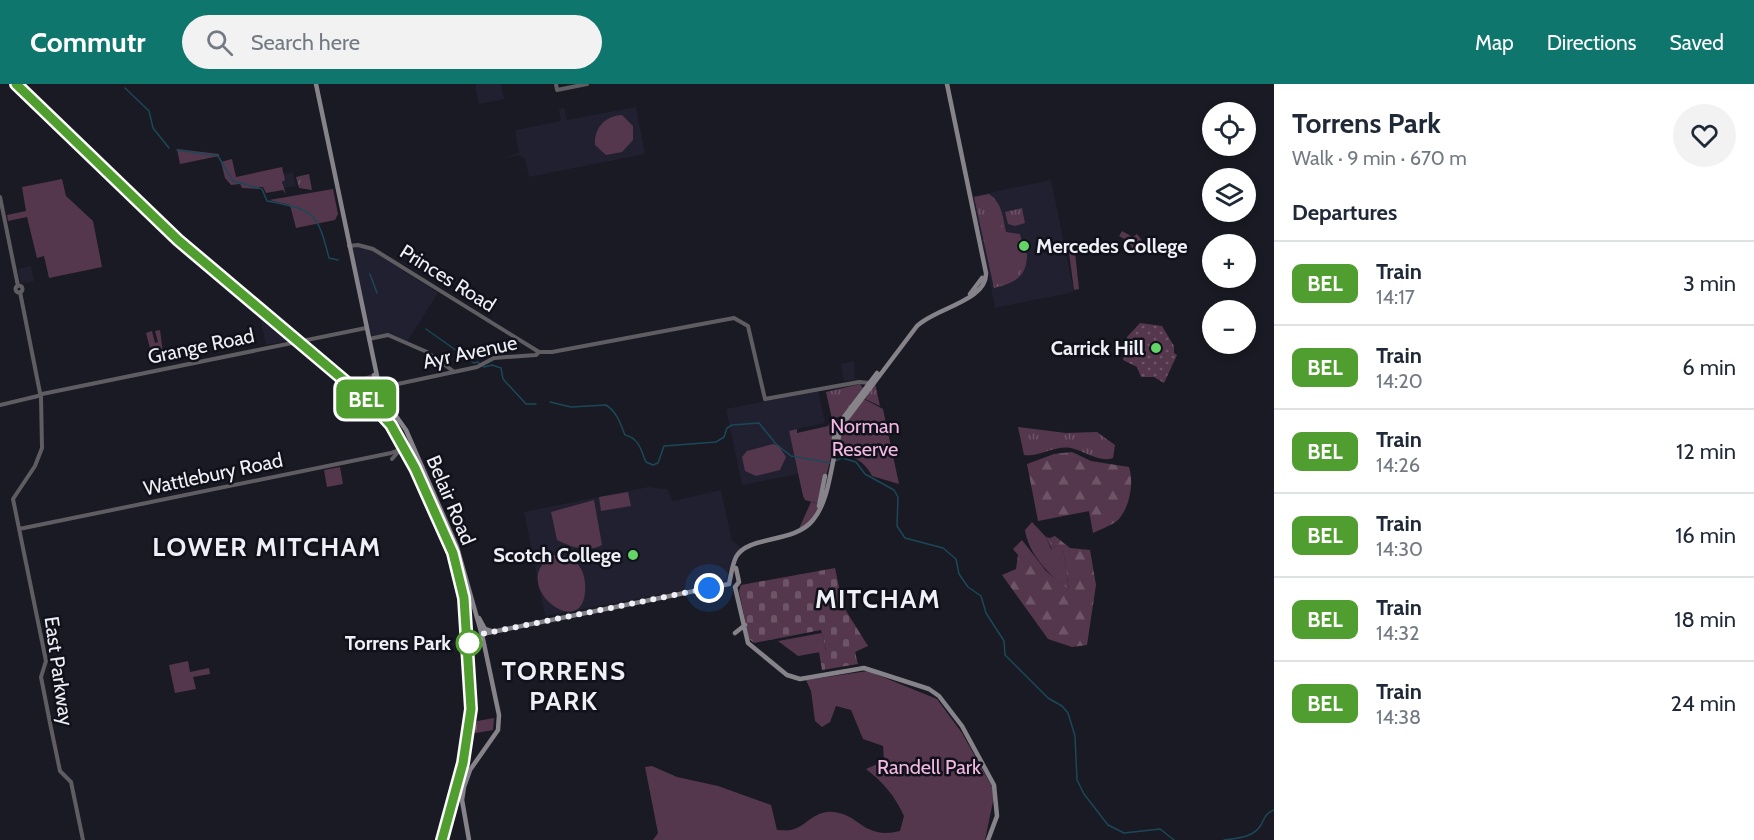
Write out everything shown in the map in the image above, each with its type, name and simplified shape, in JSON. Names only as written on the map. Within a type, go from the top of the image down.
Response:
[{"type":"main road","name":"Belair Road","points":[[316,84],[382,398],[402,425],[456,547],[482,634],[499,723],[498,730],[470,770],[464,788],[462,800],[469,840]]},
{"type":"main road","points":[[947,84],[986,273],[983,288],[974,295],[918,323],[840,422],[821,505],[807,526],[790,536],[749,545],[740,552],[733,580],[749,644],[792,677],[806,678],[864,668],[929,689],[939,696],[962,726],[994,785],[997,816],[988,840]]},
{"type":"main road","points":[[976,230],[983,288]]},
{"type":"main road","points":[[973,292],[982,278]]},
{"type":"main road","points":[[918,323],[983,288]]},
{"type":"main road","name":"Belair Road","points":[[373,360],[379,398],[411,445]]},
{"type":"main road","points":[[482,634],[733,580],[739,584],[735,587]]},
{"type":"main road","points":[[476,614],[485,629],[495,632]]},
{"type":"main road","points":[[735,633],[745,625]]},
{"type":"street","points":[[556,84],[557,90],[587,84]]},
{"type":"street","points":[[0,197],[18,286],[22,288],[20,292],[40,395]]},
{"type":"street","name":"Princes Road","points":[[349,246],[358,245],[374,249],[528,344],[533,350]]},
{"type":"street","name":"Ayr Avenue","points":[[379,388],[481,365],[494,358],[507,359],[533,350],[537,355],[539,352],[552,352],[734,318],[742,320],[748,326],[764,398],[767,400],[859,381],[869,385]]},
{"type":"street","name":"Grange Road","points":[[0,405],[366,328]]},
{"type":"street","points":[[369,339],[390,336],[427,352],[453,371]]},
{"type":"street","name":"East Parkway","points":[[40,395],[42,448],[35,466],[14,494],[14,501],[46,661],[41,676],[50,723],[60,771],[71,782],[82,840]]},
{"type":"street","name":"Wattlebury Road","points":[[19,529],[398,451],[411,445]]},
{"type":"street","points":[[392,459],[398,451]]},
{"type":"shaded area","points":[[475,84],[501,84],[504,99],[479,104]]},
{"type":"shaded area","points":[[636,107],[645,154],[529,177],[525,159],[519,155],[497,160],[519,153],[515,130],[561,121],[559,109],[564,108],[567,120]]},
{"type":"shaded area","points":[[293,172],[296,186],[283,188],[283,174]]},
{"type":"shaded area","name":"Mercedes College","points":[[1051,180],[1074,292],[995,308],[973,196]]},
{"type":"shaded area","points":[[352,248],[371,250],[438,293],[407,342],[387,334],[372,337]]},
{"type":"shaded area","points":[[31,266],[34,281],[21,284],[18,269]]},
{"type":"shaded area","points":[[259,313],[291,340],[266,345]]},
{"type":"shaded area","points":[[854,361],[855,380],[844,381],[841,364]]},
{"type":"shaded area","points":[[818,390],[825,423],[789,431],[798,474],[742,485],[726,409]]},
{"type":"shaded area","name":"Scotch College","points":[[648,487],[667,489],[673,501],[721,490],[732,541],[741,547],[732,559],[726,579],[721,583],[545,616],[524,512]]},
{"type":"green space","points":[[622,115],[633,126],[633,140],[622,152],[606,155],[595,145],[596,133],[606,120]]},
{"type":"green space","points":[[177,149],[219,154],[219,156],[180,164]]},
{"type":"green space","points":[[232,159],[236,177],[282,167],[285,180],[282,182],[286,194],[283,190],[266,193],[263,187],[259,189],[242,188],[240,184],[231,185],[225,178],[221,162]]},
{"type":"green space","points":[[309,174],[312,190],[299,188],[296,177]]},
{"type":"green space","points":[[62,179],[66,196],[93,221],[102,267],[49,278],[44,256],[37,258],[27,217],[8,221],[7,215],[26,211],[22,187]]},
{"type":"green space","points":[[333,189],[338,214],[335,220],[296,228],[290,205],[269,200]]},
{"type":"green space","points":[[989,194],[999,206],[1006,232],[1020,234],[1027,254],[1022,274],[1008,284],[994,288],[974,197]]},
{"type":"green space","points":[[1022,208],[1025,223],[1015,226],[1008,224],[1005,212]]},
{"type":"green space","points":[[999,214],[1002,229],[993,235],[995,230],[988,232],[985,218]]},
{"type":"green space","points":[[1122,231],[1131,236],[1130,239],[1137,234],[1144,243],[1139,246],[1134,240],[1140,249],[1135,253],[1128,241],[1119,236]]},
{"type":"green space","points":[[1002,235],[1012,235],[1019,240],[1024,263],[1015,278],[1007,281],[999,279],[999,284],[996,284],[991,245],[996,238]]},
{"type":"green space","points":[[1075,252],[1079,289],[1074,290],[1069,253]]},
{"type":"green space","points":[[1140,323],[1162,326],[1174,346],[1174,353],[1177,355],[1164,383],[1154,377],[1141,377],[1137,367],[1123,360],[1127,337]]},
{"type":"green space","points":[[160,330],[163,353],[152,356],[146,333],[152,331],[155,343],[158,342],[155,331]]},
{"type":"green space","points":[[372,374],[377,405],[358,387],[360,384],[356,380]]},
{"type":"green space","points":[[875,383],[880,406],[865,399]]},
{"type":"green space","points":[[860,384],[863,388],[842,416],[832,419],[826,392]]},
{"type":"green space","name":"Norman Reserve","points":[[862,398],[883,409],[899,484],[872,476],[856,459],[845,455],[834,457],[842,431]]},
{"type":"green space","points":[[830,422],[840,422],[819,504],[805,500],[803,496],[789,431],[797,429],[797,433],[828,426]]},
{"type":"green space","points":[[1018,427],[1066,433],[1097,432],[1115,445],[1113,458],[1097,458],[1071,448],[1024,455]]},
{"type":"green space","points":[[773,444],[779,446],[786,457],[780,470],[756,476],[745,471],[742,457],[747,451]]},
{"type":"green space","points":[[1072,452],[1091,461],[1129,467],[1130,494],[1123,514],[1114,523],[1093,533],[1089,511],[1038,521],[1027,464],[1054,454]]},
{"type":"green space","points":[[340,467],[343,484],[327,487],[324,470]]},
{"type":"green space","points":[[628,492],[631,506],[601,511],[599,497]]},
{"type":"green space","points":[[594,500],[602,545],[585,549],[557,540],[551,512]]},
{"type":"green space","points":[[811,502],[822,505],[818,513],[797,533]]},
{"type":"green space","points":[[1032,522],[1046,537],[1051,549],[1058,551],[1062,585],[1044,567],[1030,546],[1025,530]]},
{"type":"green space","points":[[1055,536],[1070,548],[1090,550],[1096,585],[1087,645],[1072,647],[1048,639],[1002,575],[1016,569],[1018,555],[1013,549],[1022,540],[1046,571],[1069,590],[1063,549],[1059,546],[1054,548],[1050,538]]},
{"type":"green space","points":[[1046,537],[1050,538],[1054,548],[1059,546],[1063,548],[1069,590],[1062,585],[1057,560]]},
{"type":"green space","points":[[554,555],[574,561],[582,570],[585,592],[581,606],[572,612],[561,610],[550,603],[541,592],[538,579],[541,566]]},
{"type":"green space","points":[[835,568],[843,606],[868,646],[855,652],[858,664],[822,670],[819,652],[826,650],[821,630],[754,643],[749,639],[739,591],[741,585]]},
{"type":"green space","points":[[822,633],[826,651],[798,656],[778,641]]},
{"type":"green space","points":[[188,661],[190,672],[209,668],[210,674],[193,677],[196,689],[175,693],[169,665]]},
{"type":"green space","name":"Randell Park","points":[[868,671],[937,699],[962,733],[995,792],[985,840],[653,840],[658,833],[645,767],[652,766],[677,777],[718,786],[771,805],[777,830],[791,830],[815,816],[833,812],[850,817],[878,832],[900,831],[904,816],[888,790],[866,769],[884,761],[883,746],[863,739],[851,710],[836,706],[830,722],[822,727],[815,721],[811,691],[806,680]]},
{"type":"green space","points":[[494,718],[493,730],[470,734],[472,722]]},
{"type":"waterway","points":[[125,88],[149,111],[153,128],[169,148]]},
{"type":"waterway","points":[[177,150],[218,156],[233,181],[262,189],[267,201],[295,207],[311,215],[321,231],[329,258],[338,260]]},
{"type":"waterway","points":[[370,274],[377,293]]},
{"type":"waterway","points":[[426,329],[474,363],[478,362]]},
{"type":"waterway","points":[[479,363],[484,367],[492,365],[501,368],[503,379],[526,404],[536,404]]},
{"type":"waterway","points":[[550,402],[571,407],[606,405],[616,414],[625,435],[633,439],[641,449],[646,462],[653,465],[658,463],[664,446],[716,442],[724,437],[727,428],[732,425],[759,423],[776,444],[791,456],[831,463]]},
{"type":"waterway","points":[[835,461],[842,458],[856,462],[865,474],[894,490],[898,497],[897,526],[905,538],[943,548],[956,559],[959,574],[968,587],[981,596],[986,613],[1004,641],[1005,655],[1048,698],[1062,706],[1068,713],[1075,736],[1077,780],[1084,794],[1108,825],[1124,833],[1160,829],[1174,840]]},
{"type":"waterway","points":[[1224,840],[1254,833],[1267,814],[1274,810]]},
{"type":"railway","points":[[16,84],[178,240],[372,402],[392,424],[403,442],[444,531],[464,598],[471,709],[463,763],[442,840]]},
{"type":"train","name":"BEL","points":[[16,84],[178,240],[371,403],[397,434],[415,468],[453,553],[464,598],[468,627],[471,686],[468,737],[442,840]]},
{"type":"place","name":"Mercedes College","points":[[1024,246]]},
{"type":"place","name":"Carrick Hill","points":[[1156,348]]},
{"type":"place","name":"Scotch College","points":[[633,555]]},
{"type":"place","name":"Torrens Park","points":[[469,643]]},
{"type":"district","name":"LOWER MITCHAM","points":[[267,547]]},
{"type":"district","name":"MITCHAM","points":[[878,599]]},
{"type":"district","name":"TORRENS PARK","points":[[564,686]]},
{"type":"route","points":[[469,643],[483,639],[482,634],[709,588]]}]
